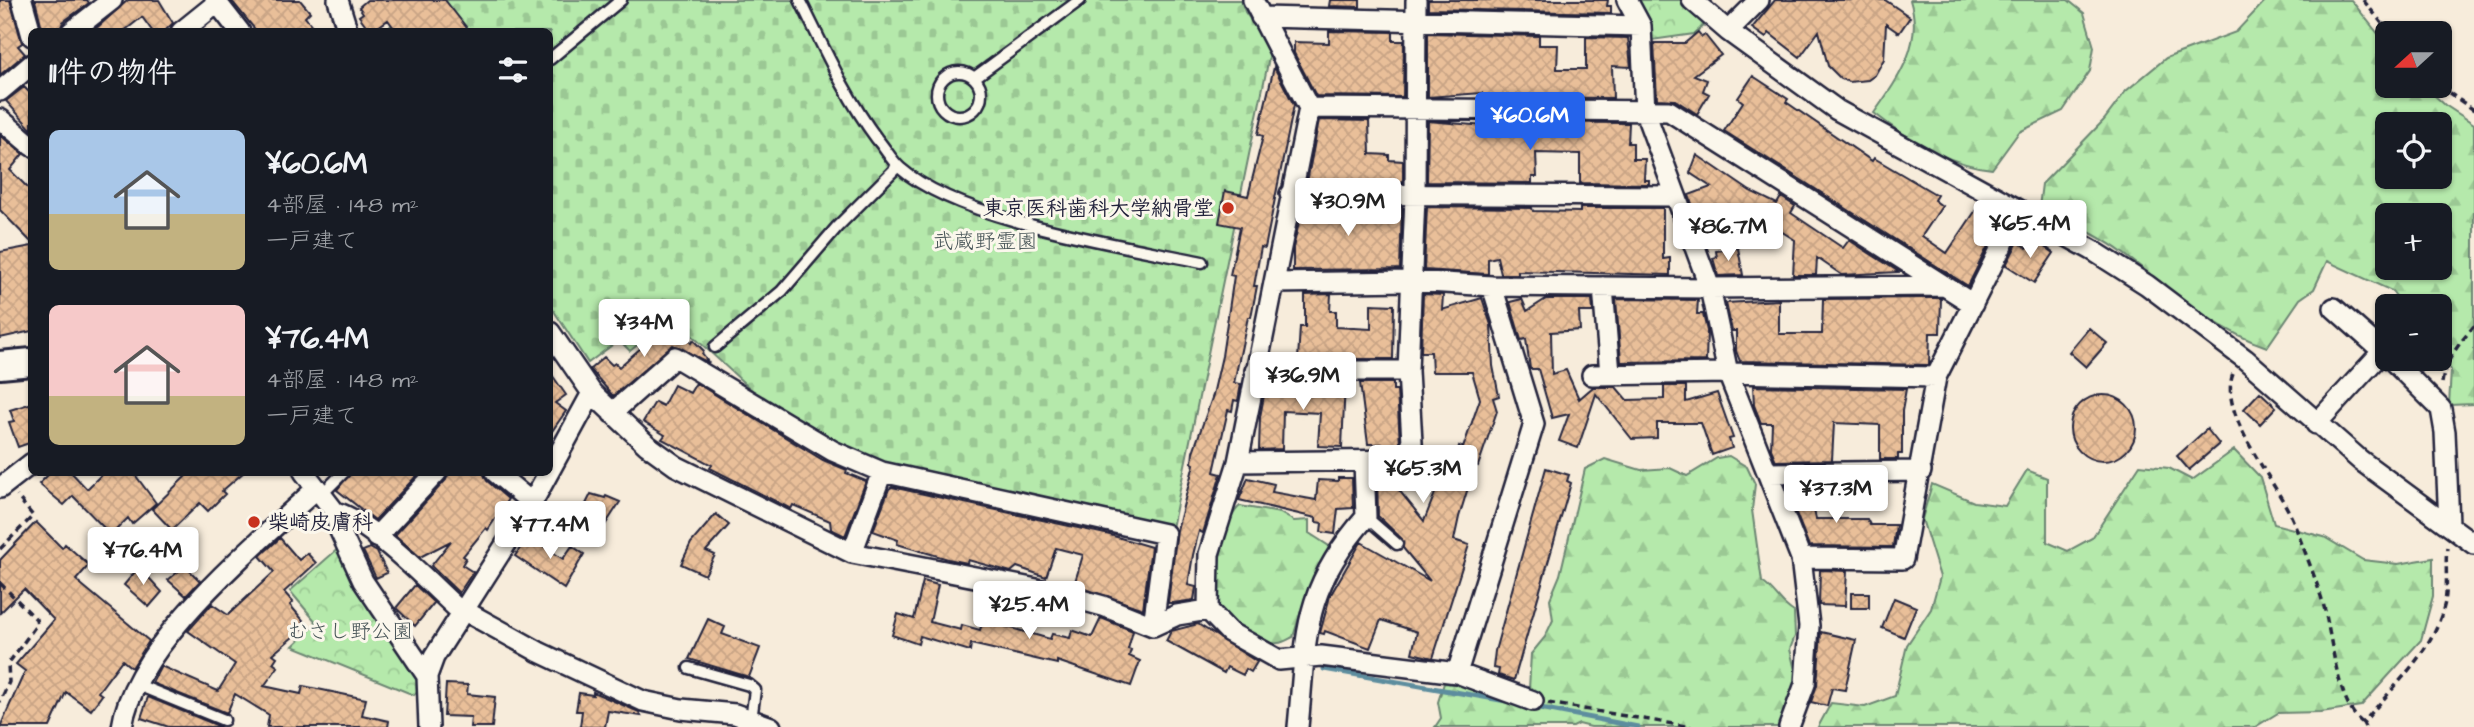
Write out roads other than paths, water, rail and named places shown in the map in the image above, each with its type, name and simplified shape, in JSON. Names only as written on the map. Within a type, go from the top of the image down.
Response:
[{"type":"street","points":[[22,0],[30,28]]},
{"type":"street","points":[[76,28],[111,0]]},
{"type":"street","points":[[1238,462],[1413,460],[1408,371],[1416,196],[1416,0]]},
{"type":"street","points":[[1627,0],[1641,26],[1645,111],[1710,288],[1728,373],[1801,558],[1809,626],[1805,684],[1789,727]]},
{"type":"street","points":[[1692,0],[1728,32],[1837,110],[2092,250],[2147,285],[2245,359],[2316,424],[2381,476],[2474,544]]},
{"type":"street","points":[[1728,32],[1759,0]]},
{"type":"street","points":[[186,28],[216,1],[237,28]]},
{"type":"street","points":[[343,3],[347,28]]},
{"type":"street","points":[[1257,9],[1415,20],[1641,26]]},
{"type":"street","points":[[1257,9],[1309,108],[1238,462],[1209,554],[1208,610],[1229,632],[1279,660],[1321,656],[1457,673],[1532,701]]},
{"type":"street","points":[[0,91],[28,67]]},
{"type":"street","points":[[1309,108],[1669,111],[1973,304]]},
{"type":"street","points":[[0,120],[28,143]]},
{"type":"street","points":[[1290,194],[1675,196]]},
{"type":"street","points":[[1801,558],[1903,559],[1937,377],[2020,212]]},
{"type":"street","points":[[1274,283],[1412,281],[1492,286],[1710,288],[1944,286]]},
{"type":"street","points":[[1457,673],[1534,424],[1492,286]]},
{"type":"street","points":[[1603,287],[1601,374],[1728,373],[1937,377]]},
{"type":"street","points":[[2334,308],[2375,344]]},
{"type":"street","points":[[553,336],[592,393],[676,466],[852,553],[1052,592],[1103,606],[1153,626],[1177,615],[1208,610]]},
{"type":"street","points":[[612,413],[675,357],[833,451],[882,472],[1165,534],[1153,626]]},
{"type":"street","points":[[0,365],[28,362]]},
{"type":"street","points":[[2316,424],[2375,367]]},
{"type":"street","points":[[1255,371],[1408,371]]},
{"type":"street","points":[[2403,371],[2441,410],[2445,432],[2449,524]]},
{"type":"street","points":[[553,464],[592,393]]},
{"type":"street","points":[[1298,727],[1306,626],[1315,595],[1342,544],[1366,517],[1364,461]]},
{"type":"street","points":[[2,486],[28,466]]},
{"type":"street","points":[[1768,473],[1921,471]]},
{"type":"street","points":[[852,553],[882,472]]},
{"type":"street","points":[[307,476],[335,512],[339,529],[363,581],[427,676]]},
{"type":"street","points":[[376,537],[433,476]]},
{"type":"street","points":[[500,476],[532,503]]},
{"type":"street","points":[[429,727],[427,676],[434,657],[547,476]]},
{"type":"street","points":[[122,727],[124,714],[138,685],[194,603],[320,491]]},
{"type":"street","points":[[335,512],[347,515],[376,537],[462,611],[613,689],[643,701],[681,709],[735,714],[771,727]]},
{"type":"lane","points":[[553,57],[621,0]]},
{"type":"lane","points":[[800,0],[850,103],[898,166],[920,183],[955,201],[1052,229],[1202,262]]},
{"type":"lane","points":[[974,78],[1080,0]]},
{"type":"lane","points":[[961,72],[974,78],[981,90],[974,110],[961,116],[942,107],[937,94],[947,75],[961,72]]},
{"type":"lane","points":[[715,347],[782,291],[837,228],[898,166]]},
{"type":"lane","points":[[320,491],[339,476]]},
{"type":"lane","points":[[1366,517],[1398,544]]},
{"type":"lane","points":[[689,668],[749,685],[755,690],[751,720]]},
{"type":"lane","points":[[138,685],[224,720]]},
{"type":"waterway","points":[[1324,669],[1512,702]]},
{"type":"waterway","points":[[1535,707],[1638,727]]},
{"type":"place","name":"東京医科歯科大学納骨堂","points":[[1228,208]]},
{"type":"place","name":"柴崎皮膚科","points":[[254,522]]},
{"type":"park label","name":"武蔵野霊園","points":[[985,241]]},
{"type":"park label","name":"むさし野公園","points":[[350,631]]}]
